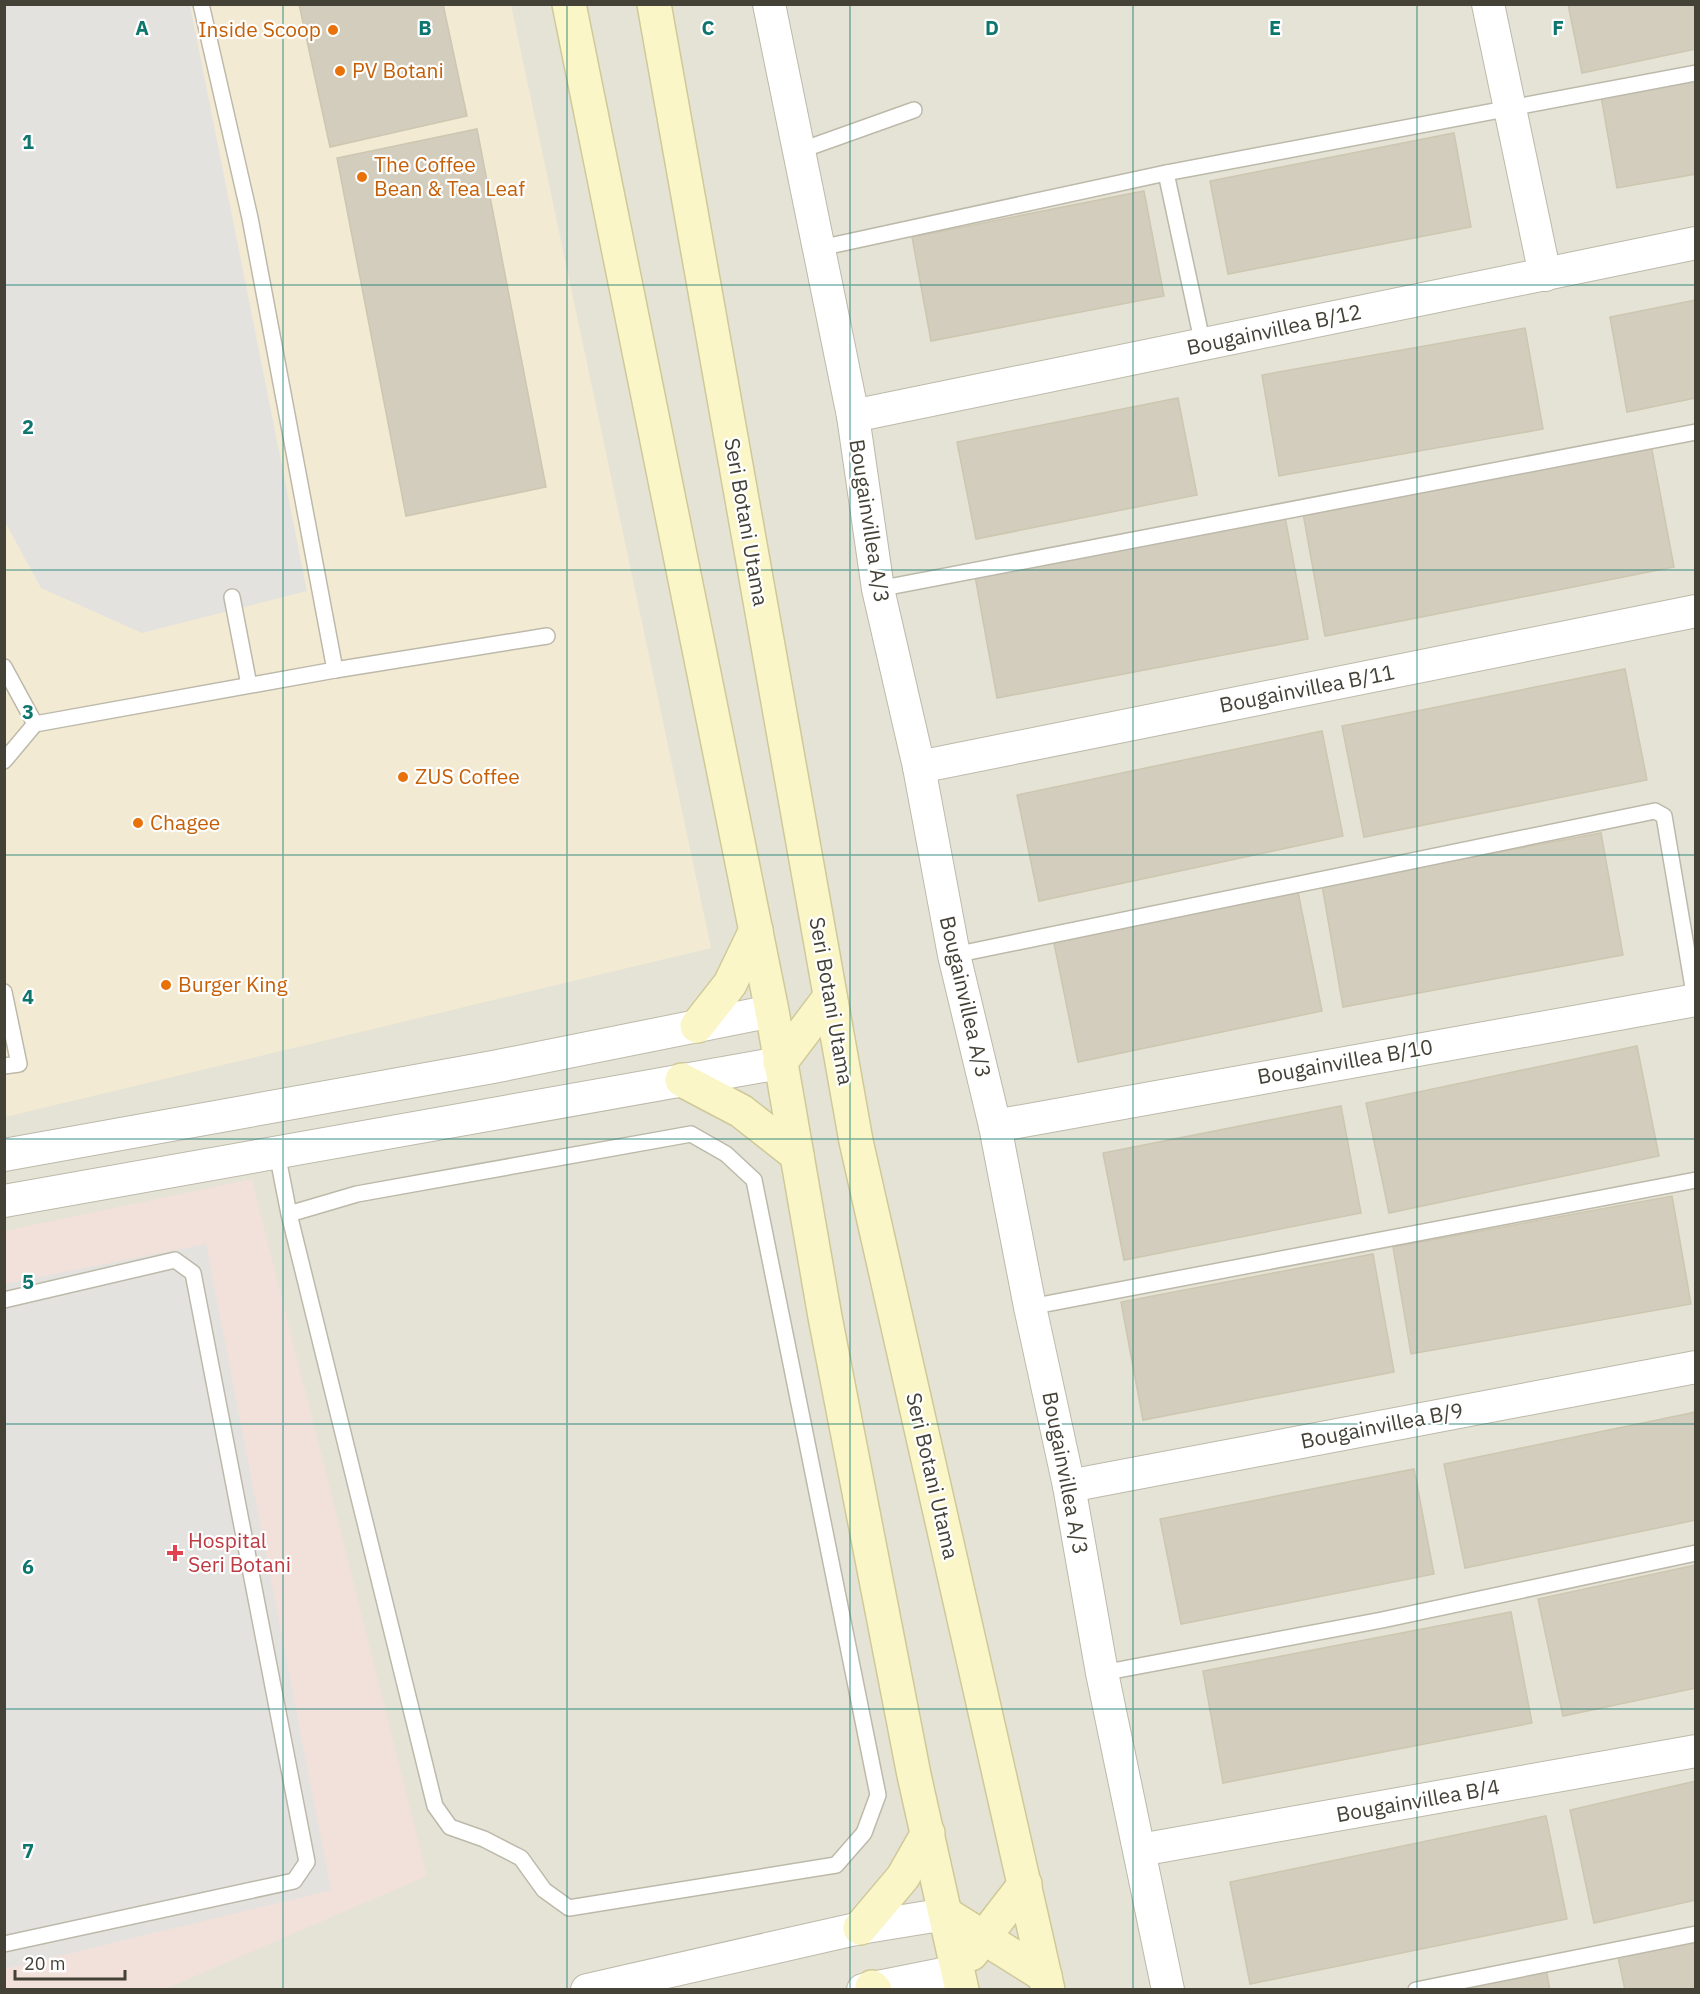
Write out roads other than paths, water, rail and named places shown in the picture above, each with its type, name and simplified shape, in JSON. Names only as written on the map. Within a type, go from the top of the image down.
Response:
[{"type":"main road","points":[[569,4],[772,1011],[836,1376],[914,1775],[960,1980]]},
{"type":"main road","name":"Seri Botani Utama","points":[[654,4],[856,1141],[1046,1983]]},
{"type":"main road","points":[[697,1026],[730,984],[756,930]]},
{"type":"main road","points":[[780,1062],[808,1029],[830,997]]},
{"type":"main road","points":[[772,1011],[839,1047]]},
{"type":"main road","points":[[682,1080],[741,1112],[796,1155]]},
{"type":"main road","points":[[860,1928],[897,1884],[928,1833]]},
{"type":"main road","points":[[960,1980],[984,1936],[1024,1884]]},
{"type":"main road","points":[[945,1914],[984,1936],[1046,1983]]},
{"type":"street","name":"Bougainvillea A/3","points":[[769,4],[853,416],[878,589],[920,767],[954,955],[995,1126],[1030,1306],[1070,1486],[1102,1673],[1168,1989]]},
{"type":"street","points":[[1488,4],[1545,275]]},
{"type":"street","name":"Bougainvillea B/12","points":[[853,416],[1695,243]]},
{"type":"street","name":"Bougainvillea B/11","points":[[920,767],[1695,611]]},
{"type":"street","name":"Bougainvillea B/10","points":[[995,1126],[1695,999]]},
{"type":"street","points":[[4,1155],[493,1067],[772,1011]]},
{"type":"street","points":[[4,1201],[780,1062]]},
{"type":"street","name":"Bougainvillea B/9","points":[[1070,1486],[1695,1367]]},
{"type":"street","name":"Bougainvillea B/4","points":[[1140,1850],[1695,1751]]},
{"type":"street","points":[[587,1989],[860,1928],[945,1914]]},
{"type":"street","points":[[870,1989],[960,1980]]},
{"type":"lane","points":[[201,4],[250,218],[335,670]]},
{"type":"lane","points":[[820,248],[1166,173],[1695,73]]},
{"type":"lane","points":[[799,151],[914,110]]},
{"type":"lane","points":[[1166,173],[1203,345]]},
{"type":"lane","points":[[878,589],[1695,432]]},
{"type":"lane","points":[[232,597],[249,685]]},
{"type":"lane","points":[[4,761],[35,724],[335,670],[547,636]]},
{"type":"lane","points":[[4,667],[35,724]]},
{"type":"lane","points":[[954,955],[1655,812],[1664,816],[1695,999]]},
{"type":"lane","points":[[4,992],[19,1064],[4,1066]]},
{"type":"lane","points":[[277,1153],[289,1214],[435,1806],[450,1827],[484,1839],[521,1858],[544,1890],[569,1908],[836,1865],[864,1833],[878,1796],[754,1180],[726,1154],[691,1134],[357,1194],[289,1214]]},
{"type":"lane","points":[[1030,1306],[1695,1180]]},
{"type":"lane","points":[[4,1300],[175,1260],[193,1273],[307,1862],[294,1881],[4,1944]]},
{"type":"lane","points":[[1102,1673],[1405,1615],[1695,1553]]},
{"type":"lane","points":[[1416,1989],[1695,1934]]},
{"type":"place","name":"Inside Scoop","points":[[333,30]]},
{"type":"place","name":"PV Botani","points":[[340,71]]},
{"type":"place","name":"The Coffee Bean & Tea Leaf","points":[[362,177]]},
{"type":"place","name":"ZUS Coffee","points":[[403,777]]},
{"type":"place","name":"Chagee","points":[[138,823]]},
{"type":"place","name":"Burger King","points":[[166,985]]},
{"type":"place","name":"Hospital Seri Botani","points":[[175,1553]]}]
